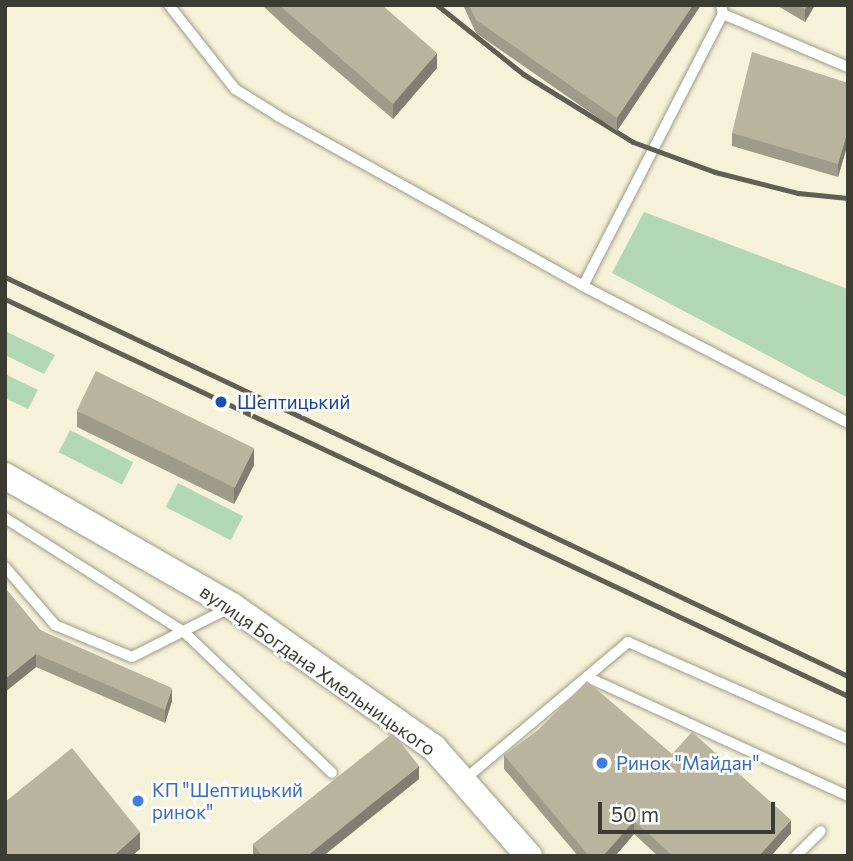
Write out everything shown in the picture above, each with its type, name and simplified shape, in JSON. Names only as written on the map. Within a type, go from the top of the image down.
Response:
[{"type":"street","name":"вулиця Богдана Хмельницького","points":[[5,476],[232,606],[435,748],[465,779],[529,856]]},
{"type":"lane","points":[[169,5],[235,89],[583,286],[848,423]]},
{"type":"lane","points":[[583,286],[722,10],[848,66]]},
{"type":"lane","points":[[5,518],[184,632],[332,772]]},
{"type":"lane","points":[[5,567],[55,625],[132,657],[232,606]]},
{"type":"lane","points":[[465,779],[628,642],[848,739]]},
{"type":"lane","points":[[587,677],[848,796]]},
{"type":"lane","points":[[796,856],[821,831]]},
{"type":"green space","points":[[644,212],[848,289],[848,398],[612,273]]},
{"type":"green space","points":[[5,331],[55,355],[44,374],[5,355]]},
{"type":"green space","points":[[5,374],[38,390],[28,409],[5,398]]},
{"type":"green space","points":[[70,430],[133,462],[122,485],[59,452]]},
{"type":"green space","points":[[178,483],[243,516],[231,540],[166,507]]},
{"type":"building","points":[[279,5],[382,5],[437,53],[393,104]]},
{"type":"building","points":[[469,5],[693,5],[617,118],[476,20]]},
{"type":"building","points":[[752,52],[848,83],[848,130],[838,164],[732,133]]},
{"type":"building","points":[[96,371],[254,448],[235,488],[77,411]]},
{"type":"building","points":[[5,588],[40,630],[172,688],[165,710],[36,654],[5,679]]},
{"type":"building","points":[[587,681],[672,754],[692,732],[791,820],[759,856],[673,856],[634,821],[603,856],[589,856],[504,755],[538,730]]},
{"type":"building","points":[[393,733],[419,766],[307,856],[262,856],[253,844]]},
{"type":"building","points":[[72,748],[140,832],[113,856],[5,856],[5,802]]},
{"type":"railway","points":[[437,5],[523,74],[633,142],[715,172],[798,193],[848,198]]},
{"type":"railway","points":[[5,277],[848,676]]},
{"type":"railway","points":[[5,299],[848,696]]},
{"type":"place","name":"Шептицький","points":[[221,402]]},
{"type":"place","name":"Ринок \"Майдан\"","points":[[602,763]]},
{"type":"place","name":"КП \"Шептицький ринок\"","points":[[138,801]]}]
